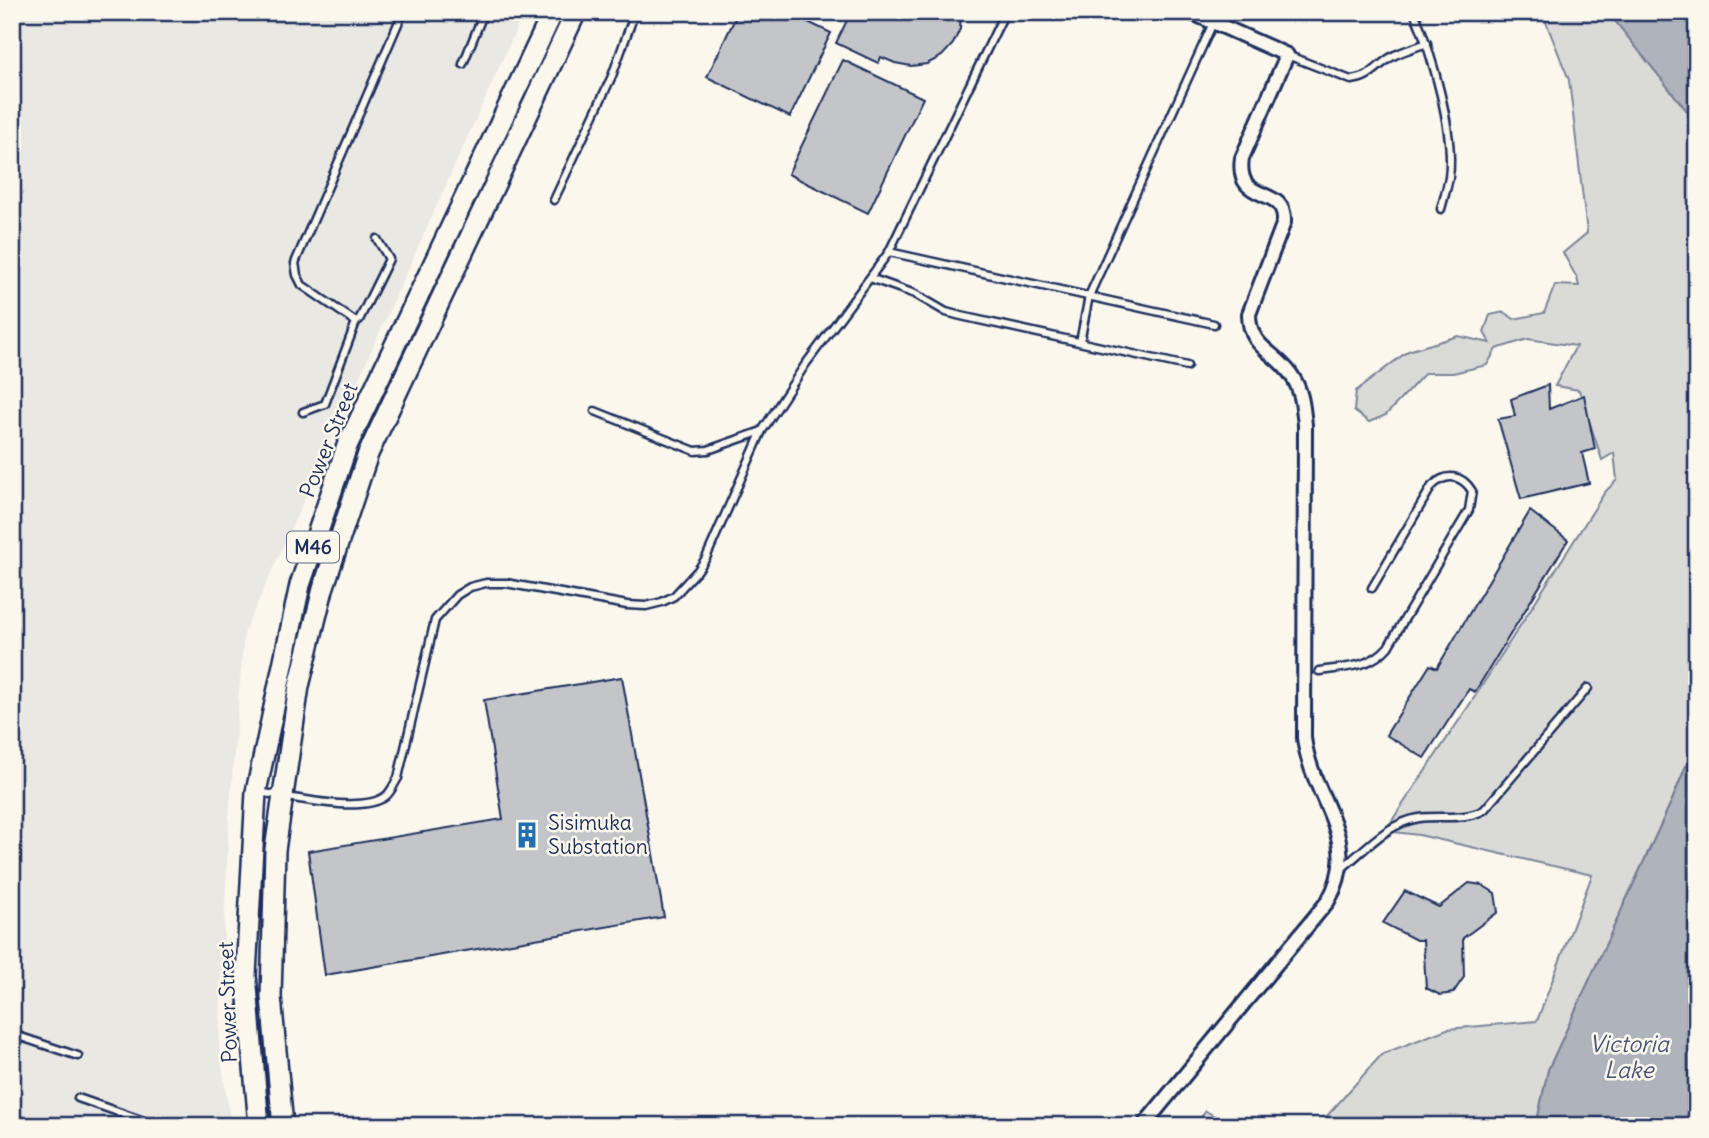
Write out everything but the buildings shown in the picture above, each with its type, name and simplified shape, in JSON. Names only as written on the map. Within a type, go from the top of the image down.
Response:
[{"type":"main road","name":"Power Street","points":[[258,1126],[246,975],[256,792],[300,585],[347,446],[554,12]]},
{"type":"main road","name":"Power Street","points":[[283,1126],[271,997],[275,850],[299,686],[323,589],[368,454],[576,12]]},
{"type":"main road","points":[[463,200],[483,209]]},
{"type":"main road","points":[[300,585],[323,589]]},
{"type":"street","points":[[1143,1126],[1328,901],[1341,869],[1340,844],[1310,769],[1304,738],[1303,401],[1292,374],[1253,337],[1249,326],[1249,314],[1284,222],[1284,213],[1281,205],[1273,199],[1246,185],[1241,178],[1242,158],[1287,55],[1190,12]]},
{"type":"lane","points":[[356,322],[302,285],[295,263],[403,12]]},
{"type":"lane","points":[[463,64],[484,12]]},
{"type":"lane","points":[[554,200],[612,76],[635,12]]},
{"type":"lane","points":[[256,792],[353,806],[371,804],[387,795],[398,778],[435,620],[457,595],[470,587],[486,583],[506,583],[637,606],[662,602],[674,596],[706,558],[762,430],[805,365],[889,252],[1005,12]]},
{"type":"lane","points":[[1414,12],[1427,43],[1450,151],[1449,177],[1441,209]]},
{"type":"lane","points":[[1080,342],[1089,296],[1213,23]]},
{"type":"lane","points":[[1287,55],[1351,80],[1372,74],[1391,57],[1427,43]]},
{"type":"lane","points":[[303,412],[325,404],[356,322],[389,259],[377,239]]},
{"type":"lane","points":[[889,252],[1214,324]]},
{"type":"lane","points":[[870,278],[915,294],[954,314],[1186,366]]},
{"type":"lane","points":[[594,411],[695,451],[708,450],[762,430]]},
{"type":"lane","points":[[1319,671],[1361,665],[1380,657],[1388,647],[1469,510],[1472,491],[1467,483],[1460,478],[1450,477],[1440,479],[1432,486],[1372,588]]},
{"type":"lane","points":[[1341,869],[1380,835],[1407,822],[1419,818],[1468,817],[1484,810],[1588,688]]},
{"type":"lane","points":[[12,1034],[78,1056]]},
{"type":"lane","points":[[78,1098],[158,1126]]},
{"type":"shaded area","points":[[12,12],[524,12],[244,633],[229,817],[219,1046],[231,1126],[12,1126]]},
{"type":"shaded area","points":[[1542,12],[1608,12],[1697,123],[1697,739],[1673,798],[1548,1070],[1536,1126],[1318,1126],[1382,1054],[1447,1029],[1537,1021],[1592,875],[1419,835],[1385,831],[1474,698],[1605,492],[1617,480],[1614,453],[1602,460],[1579,390],[1555,386],[1576,346],[1528,339],[1496,349],[1487,365],[1453,373],[1425,373],[1386,415],[1369,422],[1354,411],[1356,391],[1408,351],[1458,336],[1490,343],[1484,332],[1490,315],[1504,312],[1514,319],[1544,313],[1555,285],[1579,286],[1563,253],[1587,233],[1569,80]]},
{"type":"shaded area","points":[[1206,1111],[1231,1126],[1194,1126]]},
{"type":"water","points":[[1608,12],[1697,12],[1697,123],[1695,121]]},
{"type":"water","name":"Victoria Lake","points":[[1697,739],[1697,1126],[1536,1126],[1548,1070],[1673,798]]},
{"type":"place","name":"Sisimuka Substation","points":[[527,835]]}]
